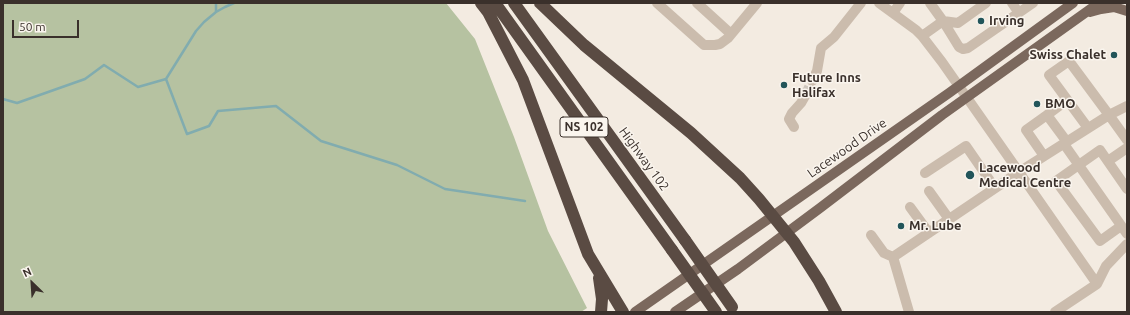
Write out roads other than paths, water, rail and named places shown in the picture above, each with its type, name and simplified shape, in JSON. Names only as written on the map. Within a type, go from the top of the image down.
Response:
[{"type":"highway","points":[[481,3],[488,12],[523,80],[588,254],[623,312]]},
{"type":"highway","name":"NS 102","points":[[495,3],[716,312]]},
{"type":"highway","name":"Highway 102","points":[[514,3],[734,310]]},
{"type":"highway","points":[[540,3],[584,45],[697,138],[740,178],[786,232],[802,254],[836,312]]},
{"type":"highway","points":[[598,271],[602,299],[601,312]]},
{"type":"main road","name":"Lacewood Drive","points":[[634,312],[958,86],[1073,3]]},
{"type":"main road","points":[[675,312],[738,269],[942,115],[1099,3]]},
{"type":"main road","points":[[1082,14],[1101,8],[1114,7],[1127,11]]},
{"type":"street","points":[[657,3],[704,45],[720,44],[728,38],[757,3]]},
{"type":"street","points":[[697,3],[706,7],[731,34]]},
{"type":"street","points":[[812,81],[816,71],[821,48],[834,37],[861,3]]},
{"type":"street","points":[[879,3],[922,36],[1020,172],[1097,284]]},
{"type":"street","points":[[892,13],[900,3]]},
{"type":"street","points":[[930,3],[959,47],[963,49],[968,48],[1034,3]]},
{"type":"street","points":[[922,36],[943,21],[958,23],[986,3]]},
{"type":"street","points":[[1012,3],[1019,13]]},
{"type":"street","points":[[1088,128],[1049,75],[1069,61],[1127,140]]},
{"type":"street","points":[[794,127],[789,119],[805,96]]},
{"type":"street","points":[[1044,156],[1026,130],[1067,100]]},
{"type":"street","points":[[892,257],[1044,156],[1109,115],[1127,106]]},
{"type":"street","points":[[1047,115],[1078,165],[1124,230],[1100,241],[1056,181],[1078,165],[1100,150],[1127,188]]},
{"type":"street","points":[[925,173],[966,146],[995,188]]},
{"type":"street","points":[[1108,161],[1127,148]]},
{"type":"street","points":[[929,191],[949,219]]},
{"type":"street","points":[[910,207],[929,233]]},
{"type":"street","points":[[871,235],[884,254],[892,257]]},
{"type":"street","points":[[1054,312],[1097,284],[1106,266],[1127,244]]},
{"type":"street","points":[[892,257],[910,312]]},
{"type":"waterway","points":[[216,3],[216,12]]},
{"type":"waterway","points":[[166,79],[196,31],[204,22],[216,12],[234,3]]},
{"type":"waterway","points":[[3,99],[17,103],[85,79],[104,65],[138,87],[166,79],[187,134],[209,126],[218,111],[276,106],[321,141],[397,165],[445,189],[525,201]]},
{"type":"tunnel","points":[[805,96],[812,81]]},
{"type":"place","name":"Irving","points":[[981,21]]},
{"type":"place","name":"Swiss Chalet","points":[[1114,55]]},
{"type":"place","name":"Future Inns Halifax","points":[[784,85]]},
{"type":"place","name":"BMO","points":[[1037,104]]},
{"type":"place","name":"Lacewood Medical Centre","points":[[970,175]]},
{"type":"place","name":"Mr. Lube","points":[[901,226]]}]
